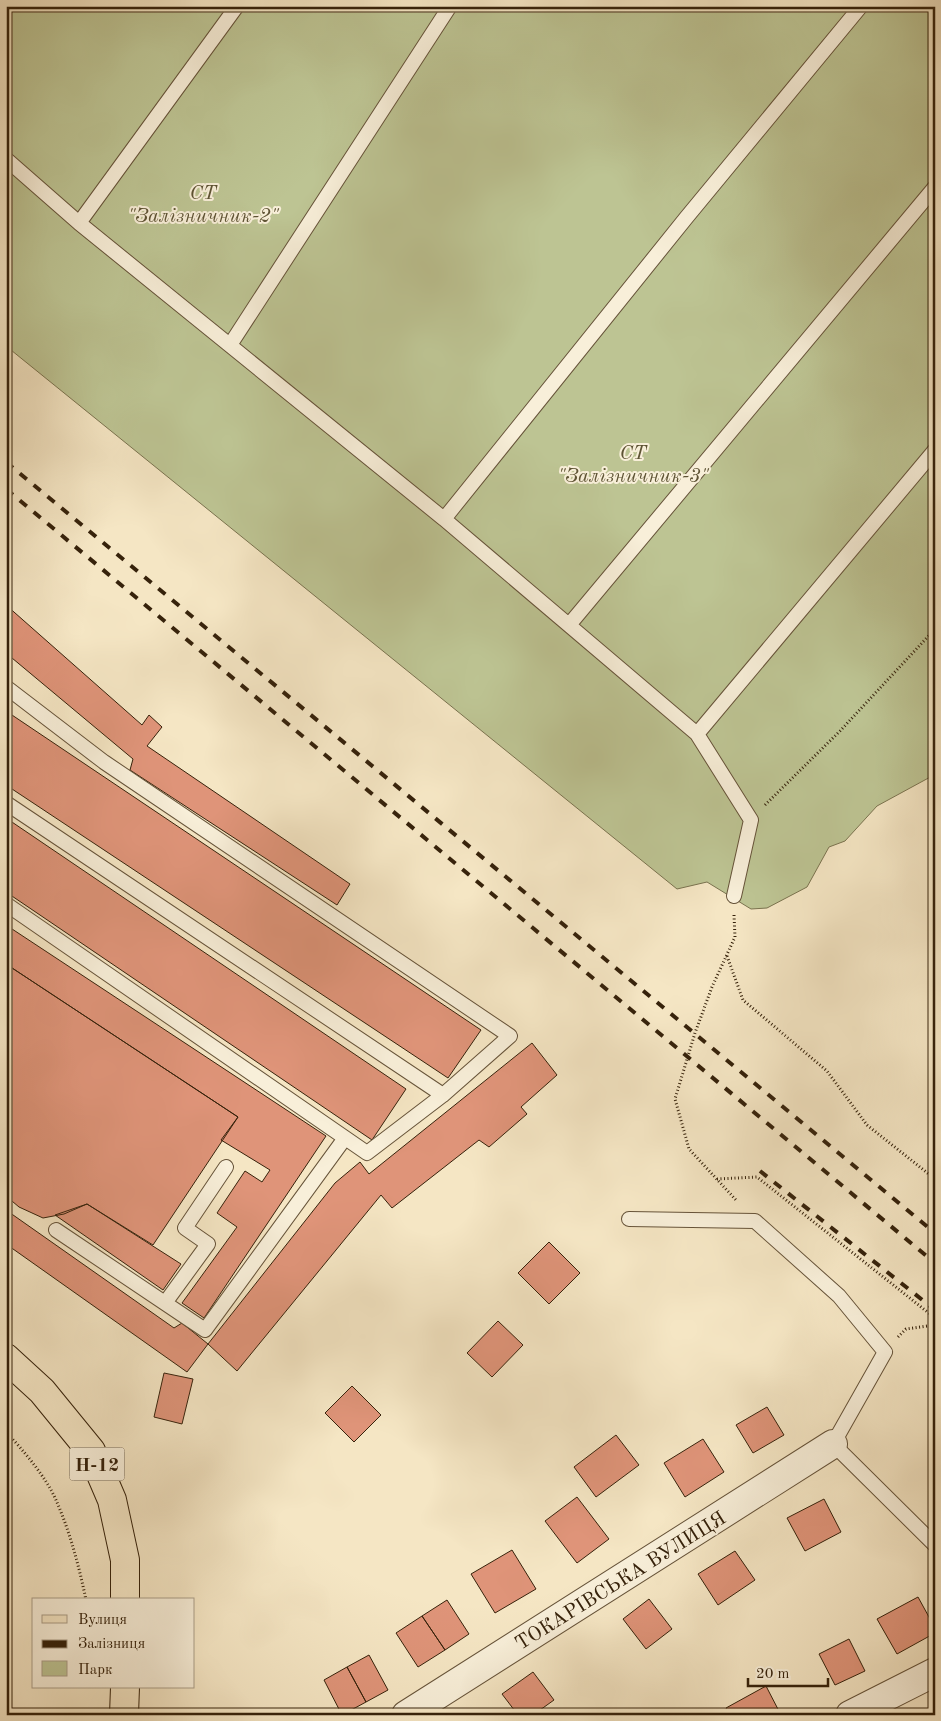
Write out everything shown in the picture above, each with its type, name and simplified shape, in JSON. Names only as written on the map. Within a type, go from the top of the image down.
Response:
[{"type":"main road","name":"Н-12","points":[[6,1358],[42,1391],[91,1452],[112,1500],[125,1560],[125,1598]]},
{"type":"main road","points":[[124,1715],[125,1688]]},
{"type":"street","name":"ТОКАРІВСЬКА ВУЛИЦЯ","points":[[406,1715],[833,1444]]},
{"type":"street","points":[[850,1715],[935,1672]]},
{"type":"lane","points":[[79,223],[238,6]]},
{"type":"lane","points":[[230,345],[450,6]]},
{"type":"lane","points":[[444,520],[686,218],[860,6]]},
{"type":"lane","points":[[6,159],[79,223],[444,520],[697,734],[751,820],[734,896]]},
{"type":"lane","points":[[569,626],[935,187]]},
{"type":"lane","points":[[697,734],[935,450]]},
{"type":"lane","points":[[6,687],[104,762],[510,1036],[443,1096],[367,1153],[6,904]]},
{"type":"lane","points":[[6,803],[443,1096]]},
{"type":"lane","points":[[56,1230],[205,1330],[345,1138]]},
{"type":"lane","points":[[165,1303],[208,1244],[185,1228],[226,1167]]},
{"type":"lane","points":[[629,1218],[755,1221],[839,1296],[885,1352],[833,1444],[935,1545]]},
{"type":"path","points":[[751,820],[840,731],[935,629]]},
{"type":"path","points":[[734,896],[735,937],[695,1033],[675,1099],[689,1148],[755,1221]]},
{"type":"path","points":[[726,955],[743,1000],[827,1071],[866,1125],[935,1179]]},
{"type":"path","points":[[717,1179],[757,1177],[935,1318]]},
{"type":"path","points":[[885,1352],[906,1329],[935,1325]]},
{"type":"path","points":[[6,1432],[22,1450],[56,1498],[78,1560],[86,1598]]},
{"type":"green space","name":"СТ \"Залізничник-3\"","points":[[6,6],[935,6],[934,775],[877,806],[845,841],[829,847],[807,887],[767,908],[751,909],[707,882],[677,889],[6,346]]},
{"type":"building","points":[[6,605],[142,725],[149,715],[162,727],[147,746],[350,884],[337,905],[130,770],[133,759],[6,653]]},
{"type":"building","points":[[6,711],[481,1030],[448,1078],[6,785]]},
{"type":"building","points":[[6,818],[406,1089],[372,1140],[6,892]]},
{"type":"building","points":[[6,925],[326,1136],[204,1318],[182,1303],[237,1227],[217,1213],[245,1171],[262,1182],[270,1170],[221,1140],[238,1117],[6,964]]},
{"type":"building","points":[[6,964],[238,1117],[153,1245],[87,1204],[64,1214],[43,1218],[19,1207],[6,1196]]},
{"type":"building","points":[[532,1043],[557,1075],[521,1107],[527,1114],[489,1147],[479,1140],[392,1208],[381,1195],[237,1371],[208,1344],[335,1183],[360,1162],[369,1174]]},
{"type":"building","points":[[87,1204],[181,1264],[163,1290],[55,1215]]},
{"type":"building","points":[[6,1210],[174,1328],[182,1323],[208,1344],[187,1372],[6,1244]]},
{"type":"building","points":[[549,1242],[580,1273],[549,1304],[518,1273]]},
{"type":"building","points":[[498,1321],[523,1345],[492,1377],[467,1353]]},
{"type":"building","points":[[164,1373],[193,1379],[182,1424],[154,1417]]},
{"type":"building","points":[[352,1386],[381,1415],[354,1442],[325,1413]]},
{"type":"building","points":[[767,1407],[784,1435],[753,1453],[736,1425]]},
{"type":"building","points":[[616,1435],[639,1465],[596,1497],[574,1467]]},
{"type":"building","points":[[703,1439],[724,1472],[685,1497],[664,1463]]},
{"type":"building","points":[[577,1497],[609,1539],[577,1563],[545,1521]]},
{"type":"building","points":[[824,1499],[841,1532],[805,1551],[787,1518]]},
{"type":"building","points":[[512,1550],[536,1589],[495,1613],[471,1574]]},
{"type":"building","points":[[735,1551],[755,1580],[718,1605],[698,1574]]},
{"type":"building","points":[[918,1597],[935,1628],[935,1633],[897,1654],[877,1619]]},
{"type":"building","points":[[649,1599],[672,1629],[646,1649],[623,1619]]},
{"type":"building","points":[[447,1600],[469,1634],[445,1650],[422,1616]]},
{"type":"building","points":[[422,1616],[445,1650],[418,1667],[396,1633]]},
{"type":"building","points":[[849,1639],[865,1671],[835,1685],[819,1654]]},
{"type":"building","points":[[369,1655],[388,1690],[366,1702],[347,1667]]},
{"type":"building","points":[[347,1667],[366,1702],[342,1715],[324,1680]]},
{"type":"building","points":[[533,1672],[554,1700],[533,1715],[518,1715],[502,1694]]},
{"type":"building","points":[[766,1686],[781,1715],[730,1715],[726,1708]]},
{"type":"railway","points":[[6,462],[935,1233]]},
{"type":"railway","points":[[6,489],[935,1263]]},
{"type":"railway","points":[[760,1171],[935,1310]]},
{"type":"park label","name":"СТ \"Залізничник-2\"","points":[[203,204]]}]
